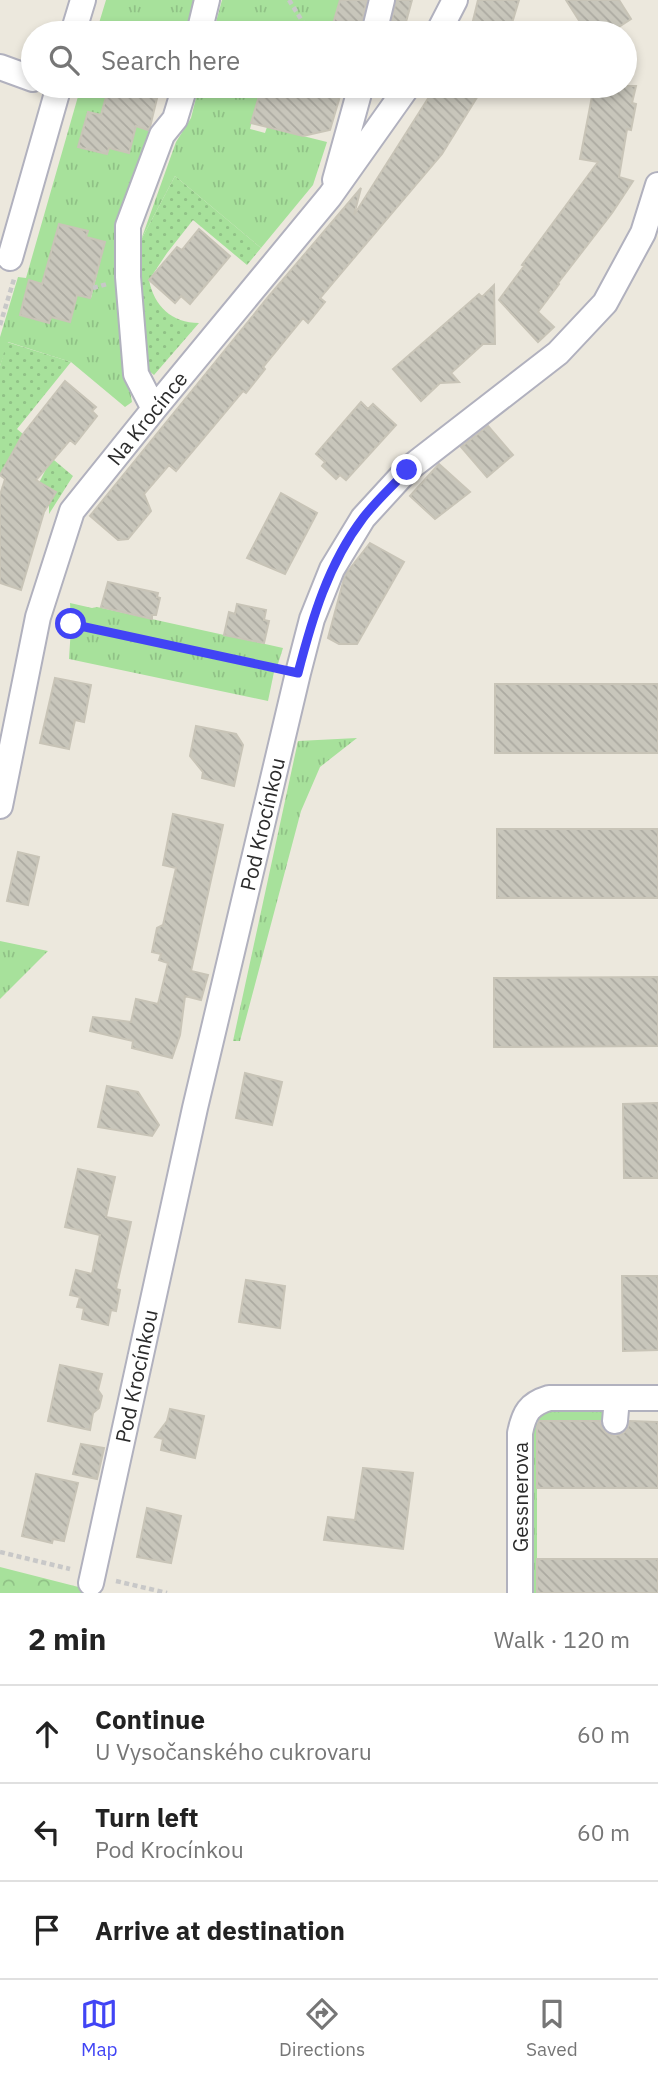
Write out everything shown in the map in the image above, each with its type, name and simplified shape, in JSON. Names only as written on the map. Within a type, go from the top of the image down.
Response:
[{"type":"street","points":[[77,21],[83,0]]},
{"type":"street","points":[[202,21],[207,0]]},
{"type":"street","points":[[377,21],[382,0]]},
{"type":"street","points":[[444,21],[455,0]]},
{"type":"street","points":[[0,66],[21,74]]},
{"type":"street","points":[[10,258],[53,98]]},
{"type":"street","points":[[154,409],[136,374],[128,277],[128,226],[162,135],[176,119],[182,98]]},
{"type":"street","points":[[330,196],[358,98]]},
{"type":"street","name":"Na Krocínce","points":[[0,806],[38,617],[72,511],[330,196],[399,98]]},
{"type":"street","name":"Pod Krocínkou","points":[[92,1579],[195,1108],[298,673],[312,619],[332,569],[363,518],[407,470],[558,353],[605,303],[643,233],[658,185]]},
{"type":"street","name":"Gessnerova","points":[[520,1593],[520,1433],[528,1410],[537,1402],[549,1398],[616,1410],[658,1398]]},
{"type":"path","points":[[289,0],[302,21]]},
{"type":"path","points":[[0,326],[16,273],[10,258]]},
{"type":"path","points":[[71,624],[298,673]]},
{"type":"path","points":[[0,1552],[92,1579]]},
{"type":"path","points":[[124,1583],[167,1593]]},
{"type":"green space","points":[[106,0],[199,0],[193,21],[100,21]]},
{"type":"green space","points":[[222,0],[340,0],[334,21],[216,21]]},
{"type":"green space","points":[[78,98],[106,98],[101,115],[88,112],[78,147],[107,154],[109,148],[128,153],[136,126],[149,130],[138,171],[123,351],[132,402],[125,407],[71,362],[8,342],[0,366],[0,337],[18,277],[26,278]],"holes":[[[59,224],[87,231],[86,237],[105,242],[91,298],[77,295],[70,322],[51,317],[49,323],[21,315],[29,281],[42,284]]]},
{"type":"green space","points":[[196,98],[258,98],[250,129],[265,133],[267,127],[327,142],[313,185],[261,248],[175,176],[141,240],[176,142],[191,118]]},
{"type":"green space","points":[[175,176],[261,248],[247,265],[193,220],[149,280],[155,298],[166,311],[180,320],[199,323],[154,375],[148,370],[143,338],[141,240]]},
{"type":"green space","points":[[7,342],[71,362],[17,429],[73,476],[49,514],[49,506],[33,497],[56,492],[39,483],[47,467],[15,449],[0,475],[0,366]]},
{"type":"green space","points":[[70,603],[283,648],[277,667],[71,621]]},
{"type":"green space","points":[[71,627],[274,672],[268,701],[69,659]]},
{"type":"green space","points":[[357,738],[320,767],[301,811],[240,1041],[233,1041],[298,741]]},
{"type":"green space","points":[[0,941],[48,951],[0,999]]},
{"type":"green space","points":[[543,1410],[604,1410],[605,1421],[537,1421],[537,1593],[527,1593],[526,1436]]},
{"type":"green space","points":[[0,1567],[102,1593],[0,1593]]},
{"type":"building","points":[[340,0],[367,0],[362,21],[334,21]]},
{"type":"building","points":[[396,0],[412,0],[406,21],[392,21]]},
{"type":"building","points":[[478,0],[519,0],[513,21],[473,21]]},
{"type":"building","points":[[566,0],[619,0],[631,19],[628,21],[579,21]]},
{"type":"building","points":[[106,98],[157,98],[150,127],[148,130],[136,126],[129,153],[109,148],[107,154],[78,147],[88,112],[101,115]]},
{"type":"building","points":[[258,98],[339,98],[330,130],[303,136],[251,123]]},
{"type":"building","points":[[428,98],[477,98],[442,154],[320,298],[325,302],[308,323],[303,318],[263,367],[265,369],[246,393],[243,391],[176,471],[169,465],[144,494],[151,511],[128,539],[118,540],[90,516],[269,296],[361,188],[354,215]]},
{"type":"building","points":[[592,98],[633,98],[632,103],[636,104],[631,130],[627,129],[619,177],[633,181],[538,312],[554,327],[538,342],[499,300],[598,162],[580,159]]},
{"type":"building","points":[[59,224],[88,231],[86,237],[105,242],[90,298],[77,295],[70,322],[51,317],[49,323],[20,315],[29,280],[42,284]]},
{"type":"building","points":[[199,229],[230,256],[190,304],[181,296],[175,303],[149,280],[177,247],[182,250]]},
{"type":"building","points":[[494,285],[495,344],[483,344],[451,373],[459,382],[440,383],[421,401],[393,369],[479,294],[482,297]]},
{"type":"building","points":[[65,381],[96,407],[92,411],[97,416],[75,444],[70,440],[36,480],[56,492],[44,512],[21,590],[0,583],[0,495],[5,479],[0,475],[23,434]]},
{"type":"building","points":[[361,402],[368,409],[373,404],[396,425],[346,480],[340,475],[336,479],[322,466],[325,462],[316,454]]},
{"type":"building","points":[[488,426],[513,455],[487,477],[461,447]]},
{"type":"building","points":[[439,464],[470,492],[435,519],[410,496]]},
{"type":"building","points":[[281,493],[317,513],[285,574],[247,558]]},
{"type":"building","points":[[370,543],[404,562],[357,644],[339,644],[328,638],[345,575]]},
{"type":"building","points":[[108,582],[158,593],[157,597],[160,598],[156,615],[152,615],[152,619],[101,607]]},
{"type":"building","points":[[237,604],[266,610],[264,620],[269,621],[264,643],[224,635],[229,612],[235,614]]},
{"type":"building","points":[[55,678],[91,685],[84,722],[75,720],[69,749],[40,743]]},
{"type":"building","points":[[495,684],[658,684],[658,753],[495,753]]},
{"type":"building","points":[[196,726],[236,734],[240,740],[243,745],[234,786],[202,778],[203,772],[190,756]]},
{"type":"building","points":[[173,814],[223,825],[191,971],[208,975],[201,1000],[185,996],[180,1035],[172,1058],[132,1048],[133,1041],[90,1031],[93,1017],[131,1022],[136,999],[158,1004],[168,963],[159,960],[161,954],[152,952],[157,928],[163,925],[176,868],[163,865]]},
{"type":"building","points":[[497,829],[658,829],[658,898],[497,898]]},
{"type":"building","points":[[18,852],[39,857],[28,905],[7,901]]},
{"type":"building","points":[[658,977],[658,1046],[494,1047],[494,978]]},
{"type":"building","points":[[245,1073],[282,1082],[272,1125],[236,1118]]},
{"type":"building","points":[[107,1086],[138,1092],[159,1125],[152,1136],[98,1127]]},
{"type":"building","points":[[658,1103],[658,1178],[624,1178],[623,1104]]},
{"type":"building","points":[[78,1169],[115,1177],[106,1217],[131,1222],[116,1289],[120,1290],[116,1311],[111,1310],[108,1325],[82,1319],[84,1308],[77,1307],[80,1297],[70,1295],[76,1270],[92,1274],[100,1235],[65,1227]]},
{"type":"building","points":[[622,1276],[658,1276],[658,1350],[623,1351]]},
{"type":"building","points":[[246,1280],[285,1286],[280,1328],[239,1322]]},
{"type":"building","points":[[60,1365],[102,1374],[98,1390],[102,1396],[99,1408],[93,1413],[90,1430],[48,1421]]},
{"type":"building","points":[[170,1409],[204,1416],[195,1458],[161,1450],[163,1439],[155,1437],[167,1421]]},
{"type":"building","points":[[539,1421],[600,1421],[606,1433],[614,1436],[627,1430],[630,1421],[658,1422],[658,1488],[537,1488]]},
{"type":"building","points":[[81,1444],[104,1448],[97,1479],[73,1474]]},
{"type":"building","points":[[363,1468],[413,1473],[403,1549],[324,1540],[328,1517],[355,1520]]},
{"type":"building","points":[[36,1474],[78,1483],[64,1541],[53,1539],[52,1543],[22,1536]]},
{"type":"building","points":[[147,1508],[181,1516],[171,1563],[137,1557]]},
{"type":"building","points":[[537,1559],[658,1559],[658,1593],[537,1593]]},
{"type":"route","points":[[71,624],[298,673],[312,619],[332,569],[363,518],[407,470]]}]
